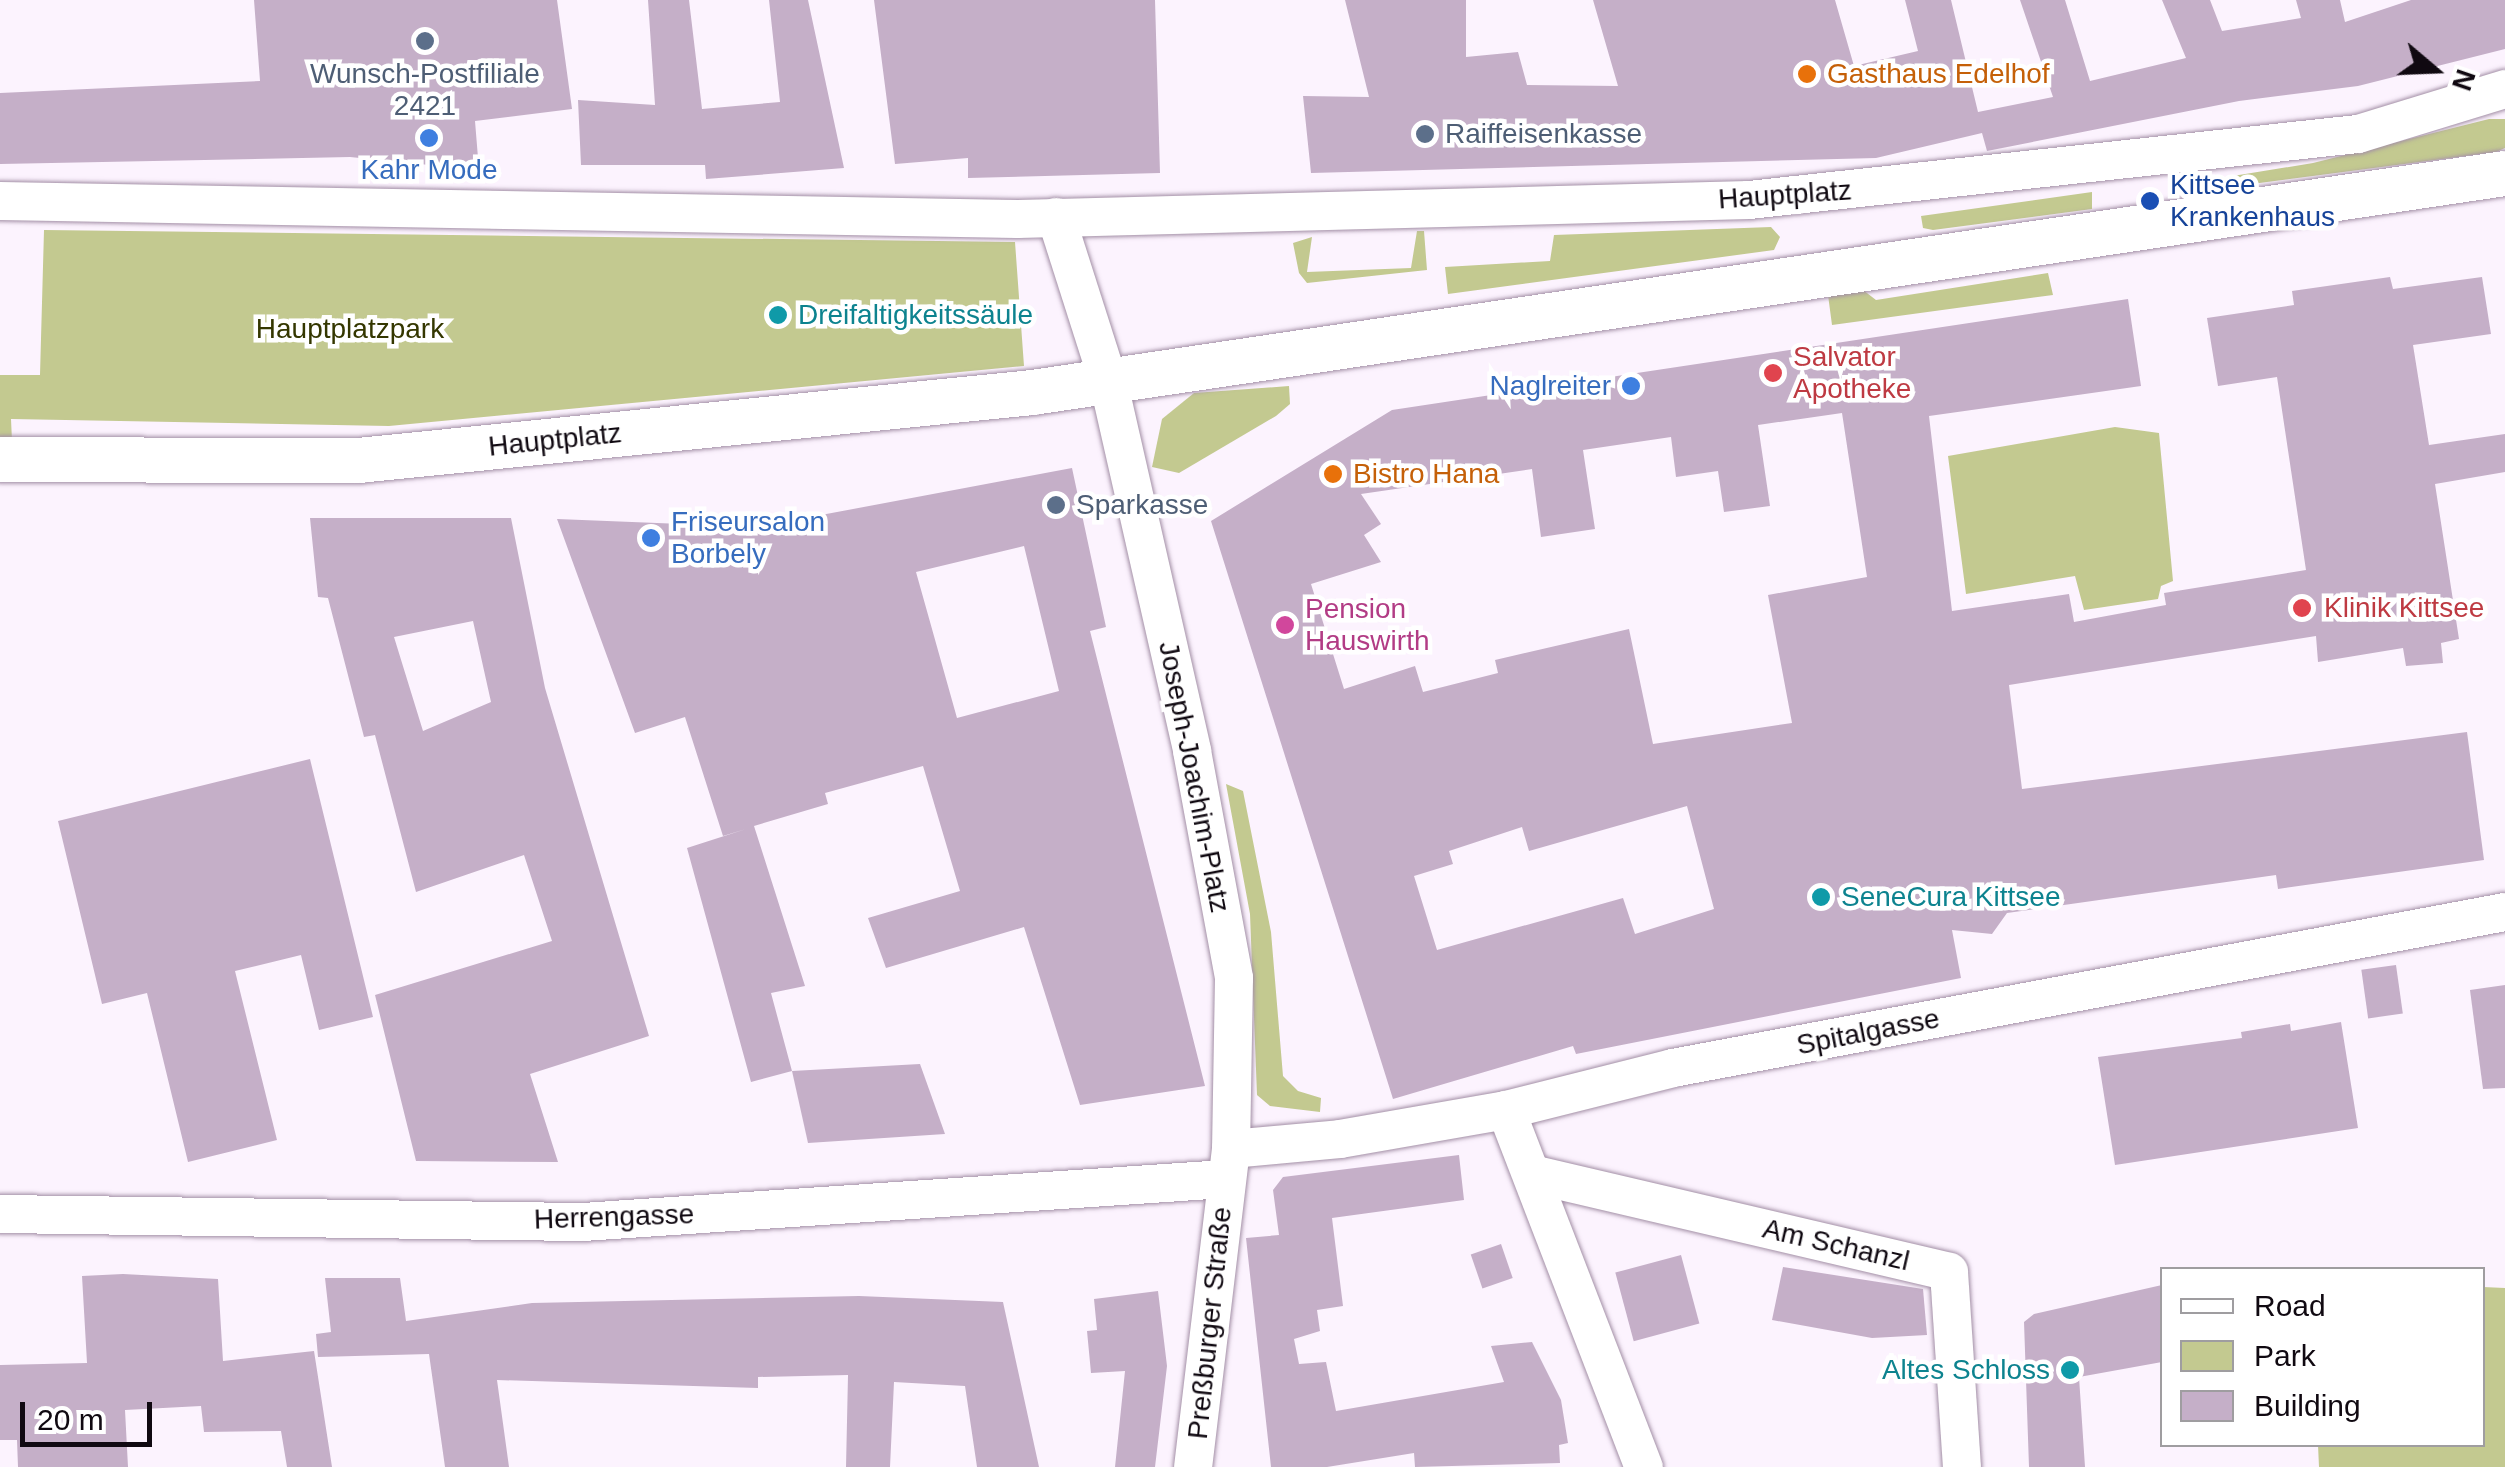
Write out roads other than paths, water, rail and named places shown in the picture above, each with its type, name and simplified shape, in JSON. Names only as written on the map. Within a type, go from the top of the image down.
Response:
[{"type":"street","name":"Hauptplatz","points":[[0,202],[1056,217],[1248,216],[1749,200],[2106,166],[2358,134],[2505,89]]},
{"type":"street","name":"Hauptplatz","points":[[0,458],[358,460],[1108,380],[2505,173]]},
{"type":"street","points":[[1056,217],[1108,380]]},
{"type":"street","name":"Joseph-Joachim-Platz","points":[[1108,380],[1192,752],[1234,978],[1228,1164]]},
{"type":"street","name":"Spitalgasse","points":[[1228,1164],[1340,1139],[1506,1110],[1672,1068],[2505,912]]},
{"type":"street","points":[[1506,1110],[1644,1467]]},
{"type":"street","name":"Herrengasse","points":[[0,1214],[583,1222],[1228,1164]]},
{"type":"street","name":"Preßburger Straße","points":[[1194,1467],[1228,1164]]},
{"type":"street","name":"Am Schanzl","points":[[1532,1174],[1949,1272],[1962,1467]]},
{"type":"place","name":"Wunsch-Postfiliale 2421","points":[[425,41]]},
{"type":"place","name":"Gasthaus Edelhof","points":[[1807,74]]},
{"type":"place","name":"Raiffeisenkasse","points":[[1425,134]]},
{"type":"place","name":"Kahr Mode","points":[[429,138]]},
{"type":"place","name":"Kittsee Krankenhaus","points":[[2150,201]]},
{"type":"place","name":"Dreifaltigkeitssäule","points":[[778,315]]},
{"type":"place","name":"Salvator Apotheke","points":[[1773,373]]},
{"type":"place","name":"Naglreiter","points":[[1631,386]]},
{"type":"place","name":"Bistro Hana","points":[[1333,474]]},
{"type":"place","name":"Sparkasse","points":[[1056,505]]},
{"type":"place","name":"Friseursalon Borbely","points":[[651,538]]},
{"type":"place","name":"Klinik Kittsee","points":[[2302,608]]},
{"type":"place","name":"Pension Hauswirth","points":[[1285,625]]},
{"type":"place","name":"SeneCura Kittsee","points":[[1821,897]]},
{"type":"place","name":"Altes Schloss","points":[[2070,1370]]},
{"type":"park label","name":"Hauptplatzpark","points":[[350,329]]}]
